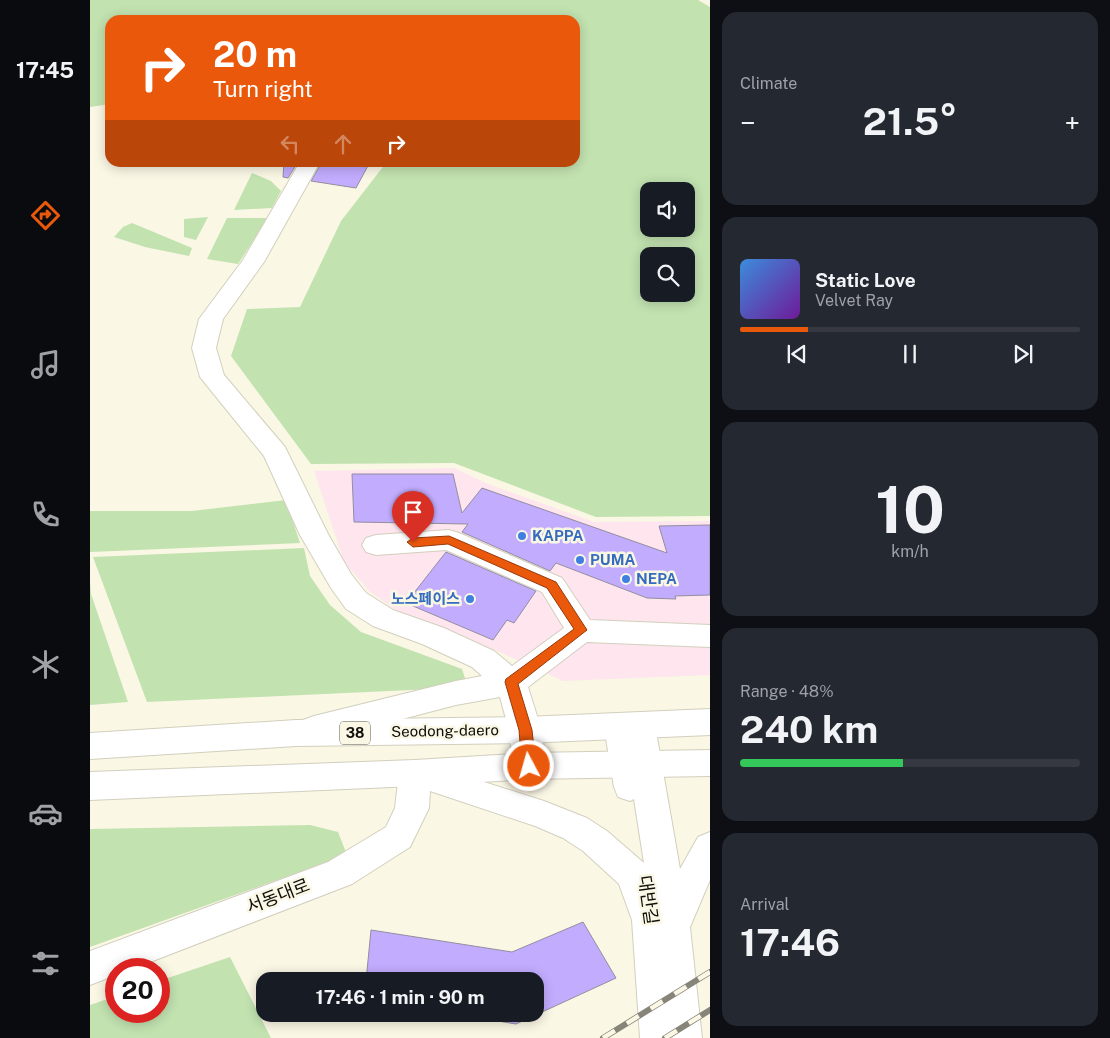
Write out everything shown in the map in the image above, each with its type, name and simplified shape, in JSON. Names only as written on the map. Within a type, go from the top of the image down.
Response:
[{"type":"main road","points":[[307,167],[252,262],[211,318],[204,348],[212,377],[276,453],[314,535],[341,581],[356,601],[383,618],[434,636],[482,659],[511,682],[525,730],[529,766]]},
{"type":"main road","points":[[376,545],[449,540],[552,585],[581,630]]},
{"type":"main road","points":[[296,734],[447,695],[511,682],[581,630],[710,636]]},
{"type":"main road","name":"Seodong-daero","points":[[90,746],[296,734],[525,730],[710,722]]},
{"type":"main road","points":[[630,726],[662,926]]},
{"type":"main road","points":[[90,786],[415,773],[529,766],[710,763]]},
{"type":"main road","points":[[415,773],[544,815],[575,828],[595,841],[633,875],[662,926]]},
{"type":"main road","name":"서동대로","points":[[90,968],[340,873],[398,837],[412,808],[415,773]]},
{"type":"main road","points":[[662,926],[710,847]]},
{"type":"main road","name":"대반길","points":[[659,1038],[662,926]]},
{"type":"main road","name":"대반길","points":[[662,926],[683,1038]]},
{"type":"shaded area","points":[[454,468],[488,484],[594,522],[710,521],[710,675],[563,681],[455,632],[399,612],[369,591],[344,562],[314,471]]},
{"type":"green space","points":[[90,0],[698,0],[710,7],[710,516],[596,517],[454,463],[311,464],[231,356],[247,309],[300,307],[341,221],[383,167],[580,167],[580,15],[105,15],[105,105],[90,107]]},
{"type":"green space","points":[[252,173],[271,181],[281,191],[272,208],[234,210]]},
{"type":"green space","points":[[208,217],[196,240],[184,237],[184,219]]},
{"type":"green space","points":[[227,218],[268,218],[238,264],[207,259]]},
{"type":"green space","points":[[132,223],[192,248],[189,256],[145,247],[114,237],[123,227]]},
{"type":"green space","points":[[286,500],[300,543],[90,552],[90,511],[192,511]]},
{"type":"green space","points":[[304,548],[310,576],[330,605],[361,632],[462,669],[466,681],[433,689],[147,702],[93,557]]},
{"type":"green space","points":[[90,581],[91,594],[128,702],[90,705]]},
{"type":"green space","points":[[310,825],[338,832],[347,855],[90,947],[90,829]]},
{"type":"green space","points":[[230,957],[256,1008],[256,1022],[263,1022],[271,1038],[90,1038],[90,1005],[105,1000],[105,1023],[170,1023],[170,977]]},
{"type":"building","points":[[284,167],[295,167],[288,178],[283,177]]},
{"type":"building","points":[[319,167],[367,167],[356,188],[311,181]]},
{"type":"building","points":[[352,474],[453,474],[462,513],[482,488],[667,553],[659,526],[710,525],[710,595],[675,596],[676,599],[647,598],[556,563],[550,571],[462,532],[468,524],[354,522]]},
{"type":"building","name":"노스페이스","points":[[446,552],[536,591],[514,623],[507,620],[493,640],[406,603]]},
{"type":"building","points":[[583,922],[616,978],[544,1011],[544,972],[367,972],[371,930],[512,952]]},
{"type":"building","points":[[504,1022],[520,1022],[516,1024]]},
{"type":"railway","points":[[603,1038],[710,972]]},
{"type":"railway","points":[[665,1038],[710,1010]]},
{"type":"place","name":"KAPPA","points":[[522,536]]},
{"type":"place","name":"PUMA","points":[[580,560]]},
{"type":"place","name":"NEPA","points":[[626,579]]},
{"type":"place","name":"노스페이스","points":[[470,599]]},
{"type":"route","points":[[413,542],[449,540],[552,585],[581,630],[511,682],[525,730],[529,766]]}]
